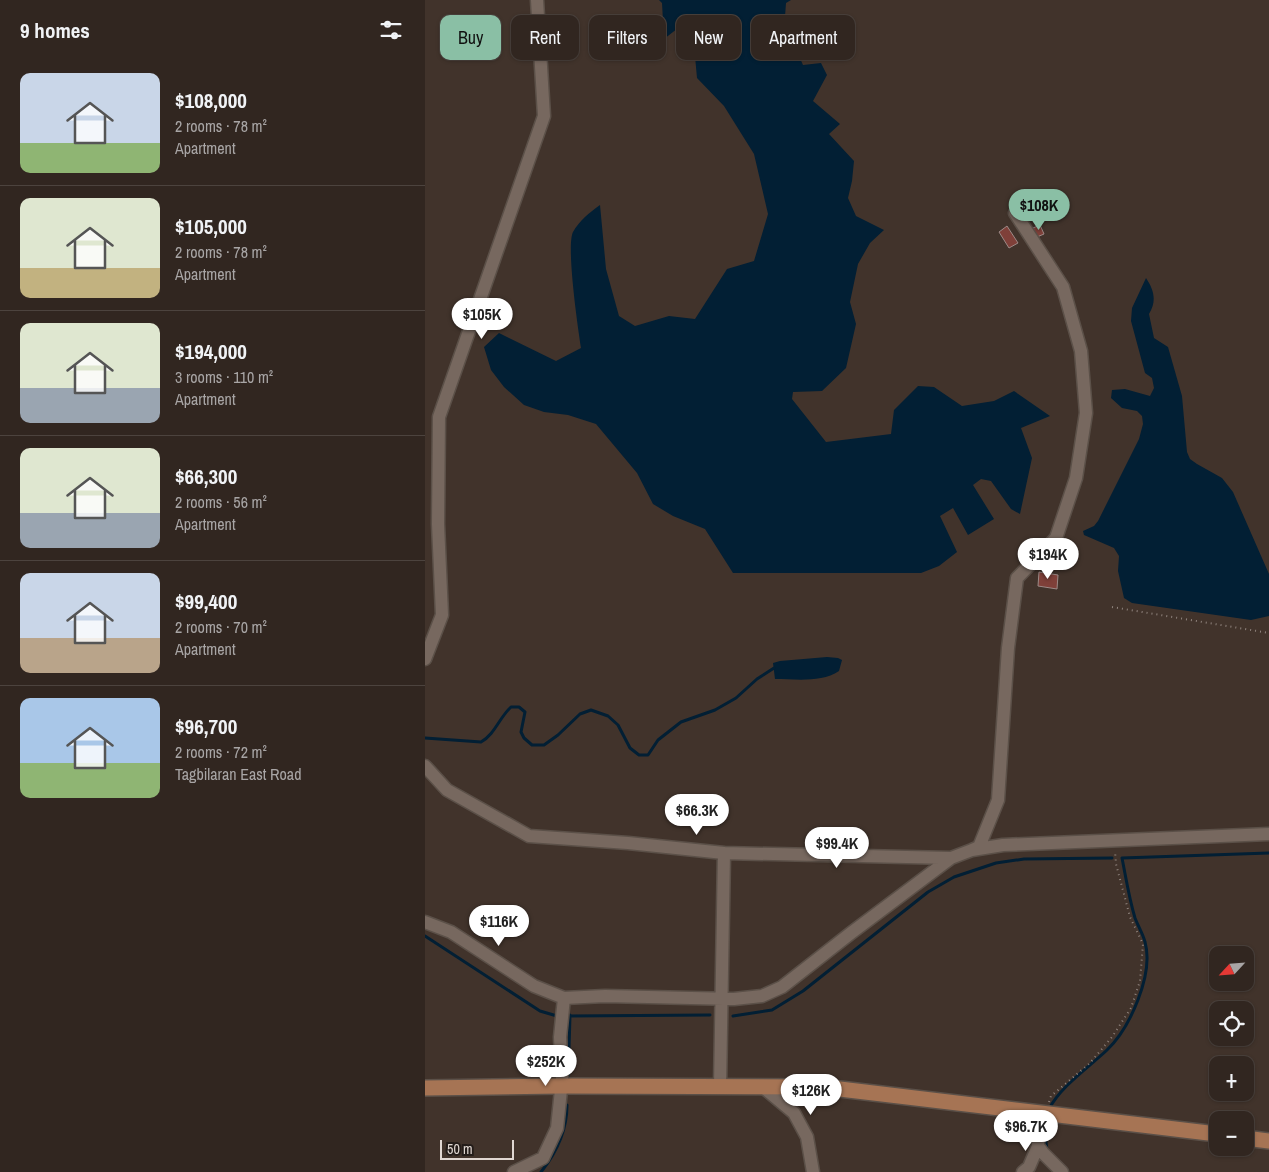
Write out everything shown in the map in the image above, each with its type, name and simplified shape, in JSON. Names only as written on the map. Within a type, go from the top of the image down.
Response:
[{"type":"main road","points":[[425,1088],[560,1086],[823,1088],[1209,1133]]},
{"type":"main road","points":[[1254,1139],[1269,1141]]},
{"type":"street","points":[[425,659],[442,615],[438,524],[439,417],[544,116],[537,0]]},
{"type":"street","points":[[973,850],[979,846],[998,800],[1008,648],[1017,578],[1056,538],[1076,478],[1086,413],[1081,351],[1063,287],[1015,213]]},
{"type":"street","points":[[425,766],[447,790],[529,836],[628,843],[724,853],[951,858]]},
{"type":"street","points":[[425,922],[451,932],[534,986],[564,998],[605,996],[734,999],[762,996],[782,987],[951,858],[973,850],[1003,845],[1269,834]]},
{"type":"street","points":[[720,1087],[724,853]]},
{"type":"street","points":[[514,1172],[543,1158],[557,1128],[562,1080],[560,1037],[564,998]]},
{"type":"street","points":[[763,1087],[794,1113],[807,1137],[813,1172]]},
{"type":"street","points":[[1023,1172],[1029,1167],[1038,1146],[1042,1114]]},
{"type":"street","points":[[1038,1146],[1062,1172]]},
{"type":"path","points":[[1112,607],[1269,633]]},
{"type":"path","points":[[1042,1114],[1051,1096],[1089,1063],[1112,1038],[1131,1008],[1140,981],[1143,944],[1131,917],[1116,864],[1115,840]]},
{"type":"water","points":[[659,0],[791,0],[786,3],[785,15],[751,15],[751,60],[801,60],[803,65],[821,63],[827,75],[813,101],[840,124],[829,134],[854,161],[848,198],[856,216],[884,230],[870,243],[858,264],[850,302],[856,324],[846,368],[822,391],[793,392],[792,399],[826,442],[891,434],[894,410],[918,386],[934,387],[962,406],[994,401],[1014,391],[1050,416],[1021,428],[1032,458],[1020,514],[1011,509],[991,481],[981,479],[973,485],[994,519],[968,535],[953,508],[940,516],[957,552],[939,566],[921,573],[733,573],[705,529],[673,516],[653,504],[637,473],[596,424],[568,415],[544,412],[524,405],[504,387],[491,370],[484,347],[499,333],[556,361],[581,348],[573,288],[571,240],[578,224],[600,205],[606,269],[619,316],[635,326],[669,316],[695,319],[727,269],[754,261],[768,214],[754,154],[724,106],[697,78],[695,60],[741,60],[741,15],[676,15],[676,30],[666,37],[666,15],[663,15],[662,3]]},
{"type":"water","points":[[1146,278],[1154,296],[1149,314],[1154,338],[1168,347],[1182,396],[1187,452],[1190,459],[1222,478],[1233,492],[1269,574],[1269,616],[1251,620],[1132,603],[1124,598],[1118,571],[1119,556],[1114,548],[1084,535],[1083,531],[1094,526],[1098,521],[1139,439],[1143,424],[1142,416],[1137,411],[1122,408],[1111,398],[1112,390],[1125,389],[1150,396],[1154,388],[1152,378],[1145,373],[1131,321],[1132,308]]},
{"type":"water","points":[[827,657],[842,660],[839,671],[832,675],[816,679],[775,679],[773,663]]},
{"type":"building","points":[[1040,225],[1044,234],[1037,237],[1033,228]]},
{"type":"building","points":[[1007,226],[1018,243],[1009,248],[999,232]]},
{"type":"building","points":[[1039,572],[1058,575],[1057,589],[1038,586]]},
{"type":"waterway","points":[[425,738],[481,742],[490,735],[511,707],[519,707],[525,712],[521,732],[524,738],[532,745],[544,745],[558,735],[580,714],[591,710],[608,716],[618,725],[630,748],[639,755],[648,755],[658,740],[681,722],[715,710],[736,698],[757,679],[774,668]]},
{"type":"waterway","points":[[1049,1109],[1060,1093],[1116,1040],[1132,1015],[1143,984],[1147,955],[1145,942],[1133,911],[1122,858],[1269,853]]},
{"type":"waterway","points":[[733,1016],[772,1010],[803,991],[928,892],[954,877],[996,863],[1024,859],[1112,858]]},
{"type":"waterway","points":[[425,936],[540,1011],[557,1016]]},
{"type":"waterway","points":[[568,1082],[570,1015]]},
{"type":"waterway","points":[[567,1016],[710,1015]]},
{"type":"waterway","points":[[541,1172],[552,1157],[560,1140],[567,1114],[567,1105]]},
{"type":"waterway","points":[[1047,1126],[1045,1135],[1047,1150]]}]
